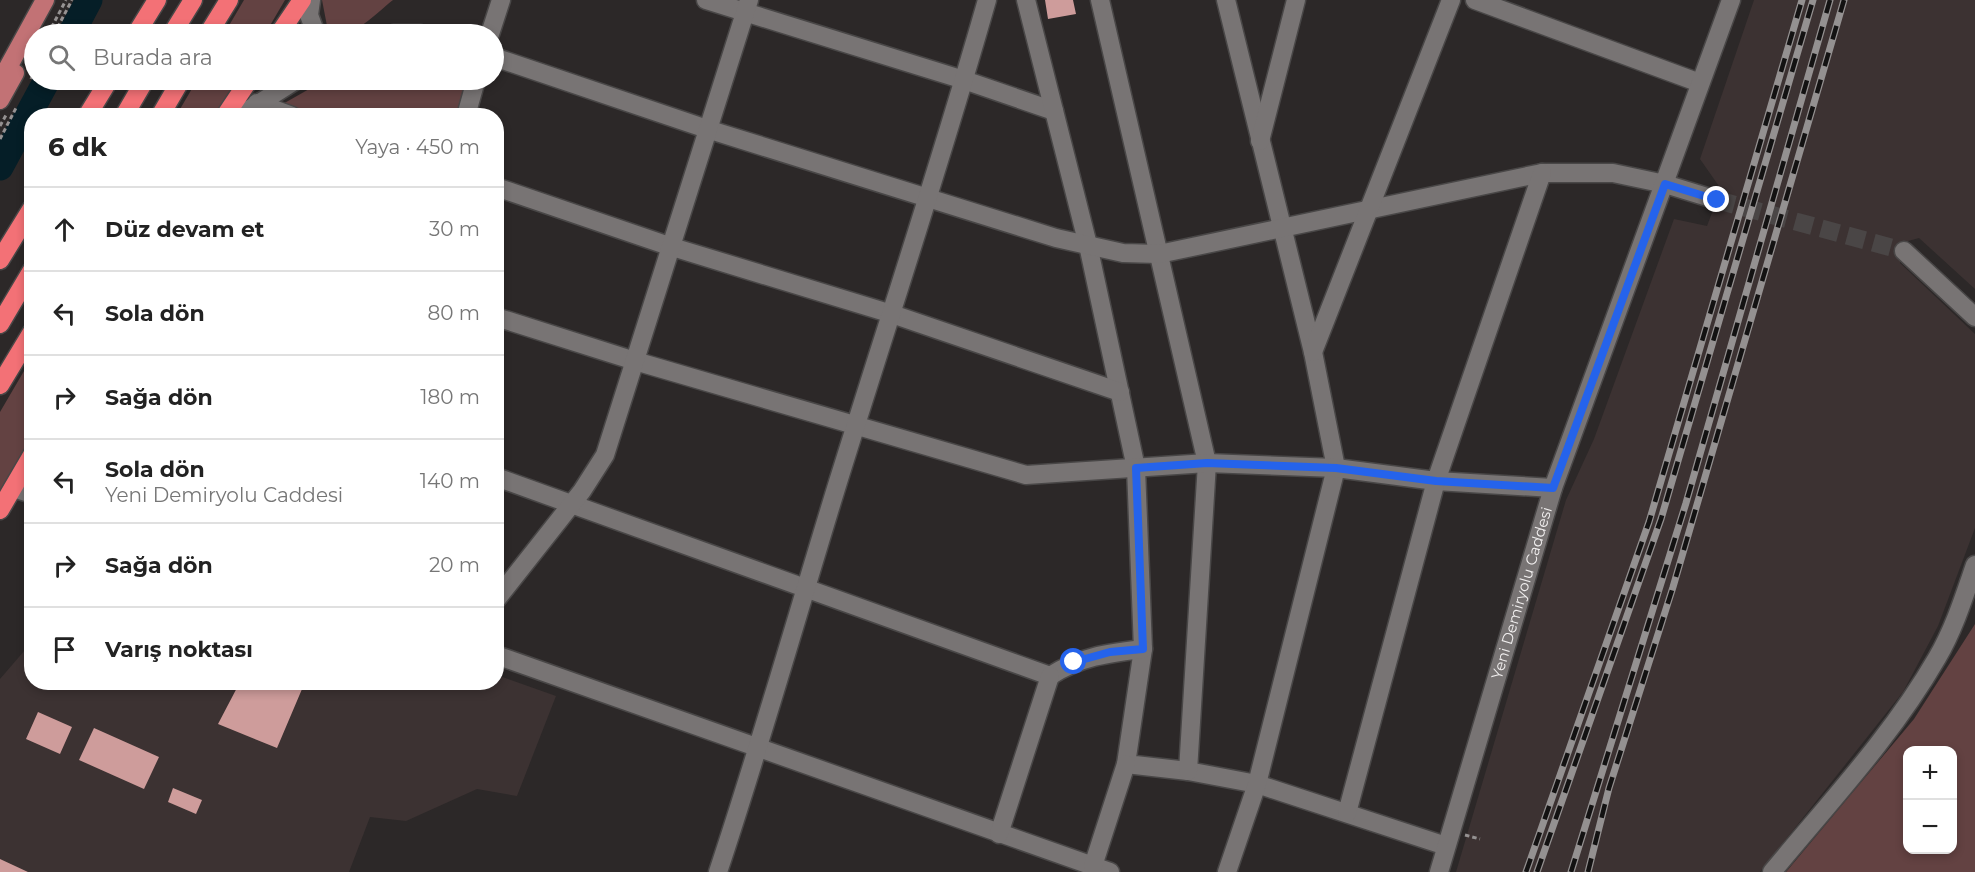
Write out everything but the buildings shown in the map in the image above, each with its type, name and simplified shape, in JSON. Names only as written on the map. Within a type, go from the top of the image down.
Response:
[{"type":"highway","points":[[142,24],[157,0]]},
{"type":"highway","points":[[178,24],[193,0]]},
{"type":"highway","points":[[214,24],[229,0]]},
{"type":"highway","points":[[286,24],[302,0]]},
{"type":"highway","points":[[92,108],[103,90]]},
{"type":"highway","points":[[129,108],[139,90]]},
{"type":"highway","points":[[165,108],[176,90]]},
{"type":"highway","points":[[230,108],[242,90]]},
{"type":"highway","points":[[0,260],[24,221]]},
{"type":"highway","points":[[0,324],[24,284]]},
{"type":"highway","points":[[0,386],[24,346]]},
{"type":"highway","points":[[0,510],[24,470]]},
{"type":"main road","points":[[32,24],[45,0]]},
{"type":"main road","points":[[42,24],[55,0]]},
{"type":"main road","points":[[0,82],[24,38]]},
{"type":"main road","points":[[0,100],[24,56]]},
{"type":"street","points":[[311,0],[309,15],[312,24]]},
{"type":"street","points":[[493,24],[501,0]]},
{"type":"street","points":[[706,0],[747,6],[1054,111]]},
{"type":"street","points":[[718,872],[759,750],[806,586],[892,314],[987,0]]},
{"type":"street","points":[[1026,0],[1088,245],[1136,468],[1143,649],[1125,764],[1093,866]]},
{"type":"street","points":[[1100,0],[1207,463],[1188,771]]},
{"type":"street","points":[[1226,0],[1259,144],[1313,352],[1336,468],[1257,784],[1227,872]]},
{"type":"street","points":[[1259,144],[1296,0]]},
{"type":"street","points":[[1313,352],[1451,0]]},
{"type":"street","points":[[1475,0],[1700,83]]},
{"type":"street","name":"Yeni Demiryolu Caddesi","points":[[1439,872],[1553,488],[1731,0]]},
{"type":"street","points":[[504,590],[592,479],[605,455],[669,246],[747,6]]},
{"type":"street","points":[[504,60],[707,129],[926,199],[1123,253],[1159,254],[1542,173],[1594,171],[1665,184],[1717,200]]},
{"type":"street","points":[[250,108],[279,90]]},
{"type":"street","points":[[468,108],[473,90]]},
{"type":"street","points":[[257,103],[270,108]]},
{"type":"street","points":[[1347,813],[1436,481],[1542,173]]},
{"type":"street","points":[[504,191],[669,246],[892,314],[1120,392]]},
{"type":"street","points":[[1904,251],[1975,317]]},
{"type":"street","points":[[504,320],[635,362],[1026,475],[1207,463],[1336,468],[1436,481],[1553,488]]},
{"type":"street","points":[[504,480],[806,586],[1050,676]]},
{"type":"street","points":[[14,488],[24,491]]},
{"type":"street","points":[[1772,872],[1906,709],[1951,631],[1975,565]]},
{"type":"street","points":[[999,834],[1050,676],[1090,656],[1143,649]]},
{"type":"street","points":[[504,658],[759,750],[1110,872]]},
{"type":"street","points":[[1125,764],[1188,771],[1257,784],[1446,846]]},
{"type":"path","points":[[53,24],[66,0]]},
{"type":"path","points":[[59,24],[72,0]]},
{"type":"shaded area","points":[[244,0],[285,0],[271,24],[230,24]]},
{"type":"shaded area","points":[[322,0],[393,0],[364,24],[327,24]]},
{"type":"shaded area","points":[[1754,0],[1975,0],[1975,289],[1919,238],[1908,241],[1900,263],[1975,334],[1975,528],[1938,626],[1903,692],[1760,872],[1456,872],[1566,500],[1594,439],[1674,219],[1707,226],[1721,189],[1700,159]]},
{"type":"shaded area","points":[[191,90],[233,90],[223,108],[181,108]]},
{"type":"shaded area","points":[[307,90],[464,90],[458,108],[291,108],[281,105]]},
{"type":"shaded area","points":[[24,371],[24,451],[0,492],[0,412]]},
{"type":"shaded area","points":[[1975,624],[1975,872],[1786,872],[1914,719]]},
{"type":"shaded area","points":[[24,651],[24,690],[504,690],[504,677],[556,696],[517,796],[477,789],[406,821],[370,817],[349,872],[0,872],[0,679]]},
{"type":"waterway","points":[[76,24],[89,0]]},
{"type":"waterway","points":[[32,108],[42,90]]},
{"type":"waterway","points":[[0,167],[24,123]]},
{"type":"tunnel","points":[[1717,200],[1904,251]]},
{"type":"railway","points":[[1526,872],[1649,522],[1802,0]]},
{"type":"railway","points":[[1537,872],[1661,519],[1813,0]]},
{"type":"railway","points":[[1571,872],[1686,503],[1830,0]]},
{"type":"railway","points":[[1588,872],[1609,788],[1673,587],[1844,0]]},
{"type":"route","points":[[1074,662],[1110,652],[1143,649],[1140,513],[1136,468],[1207,463],[1336,468],[1436,481],[1553,488],[1665,184],[1717,200]]}]
